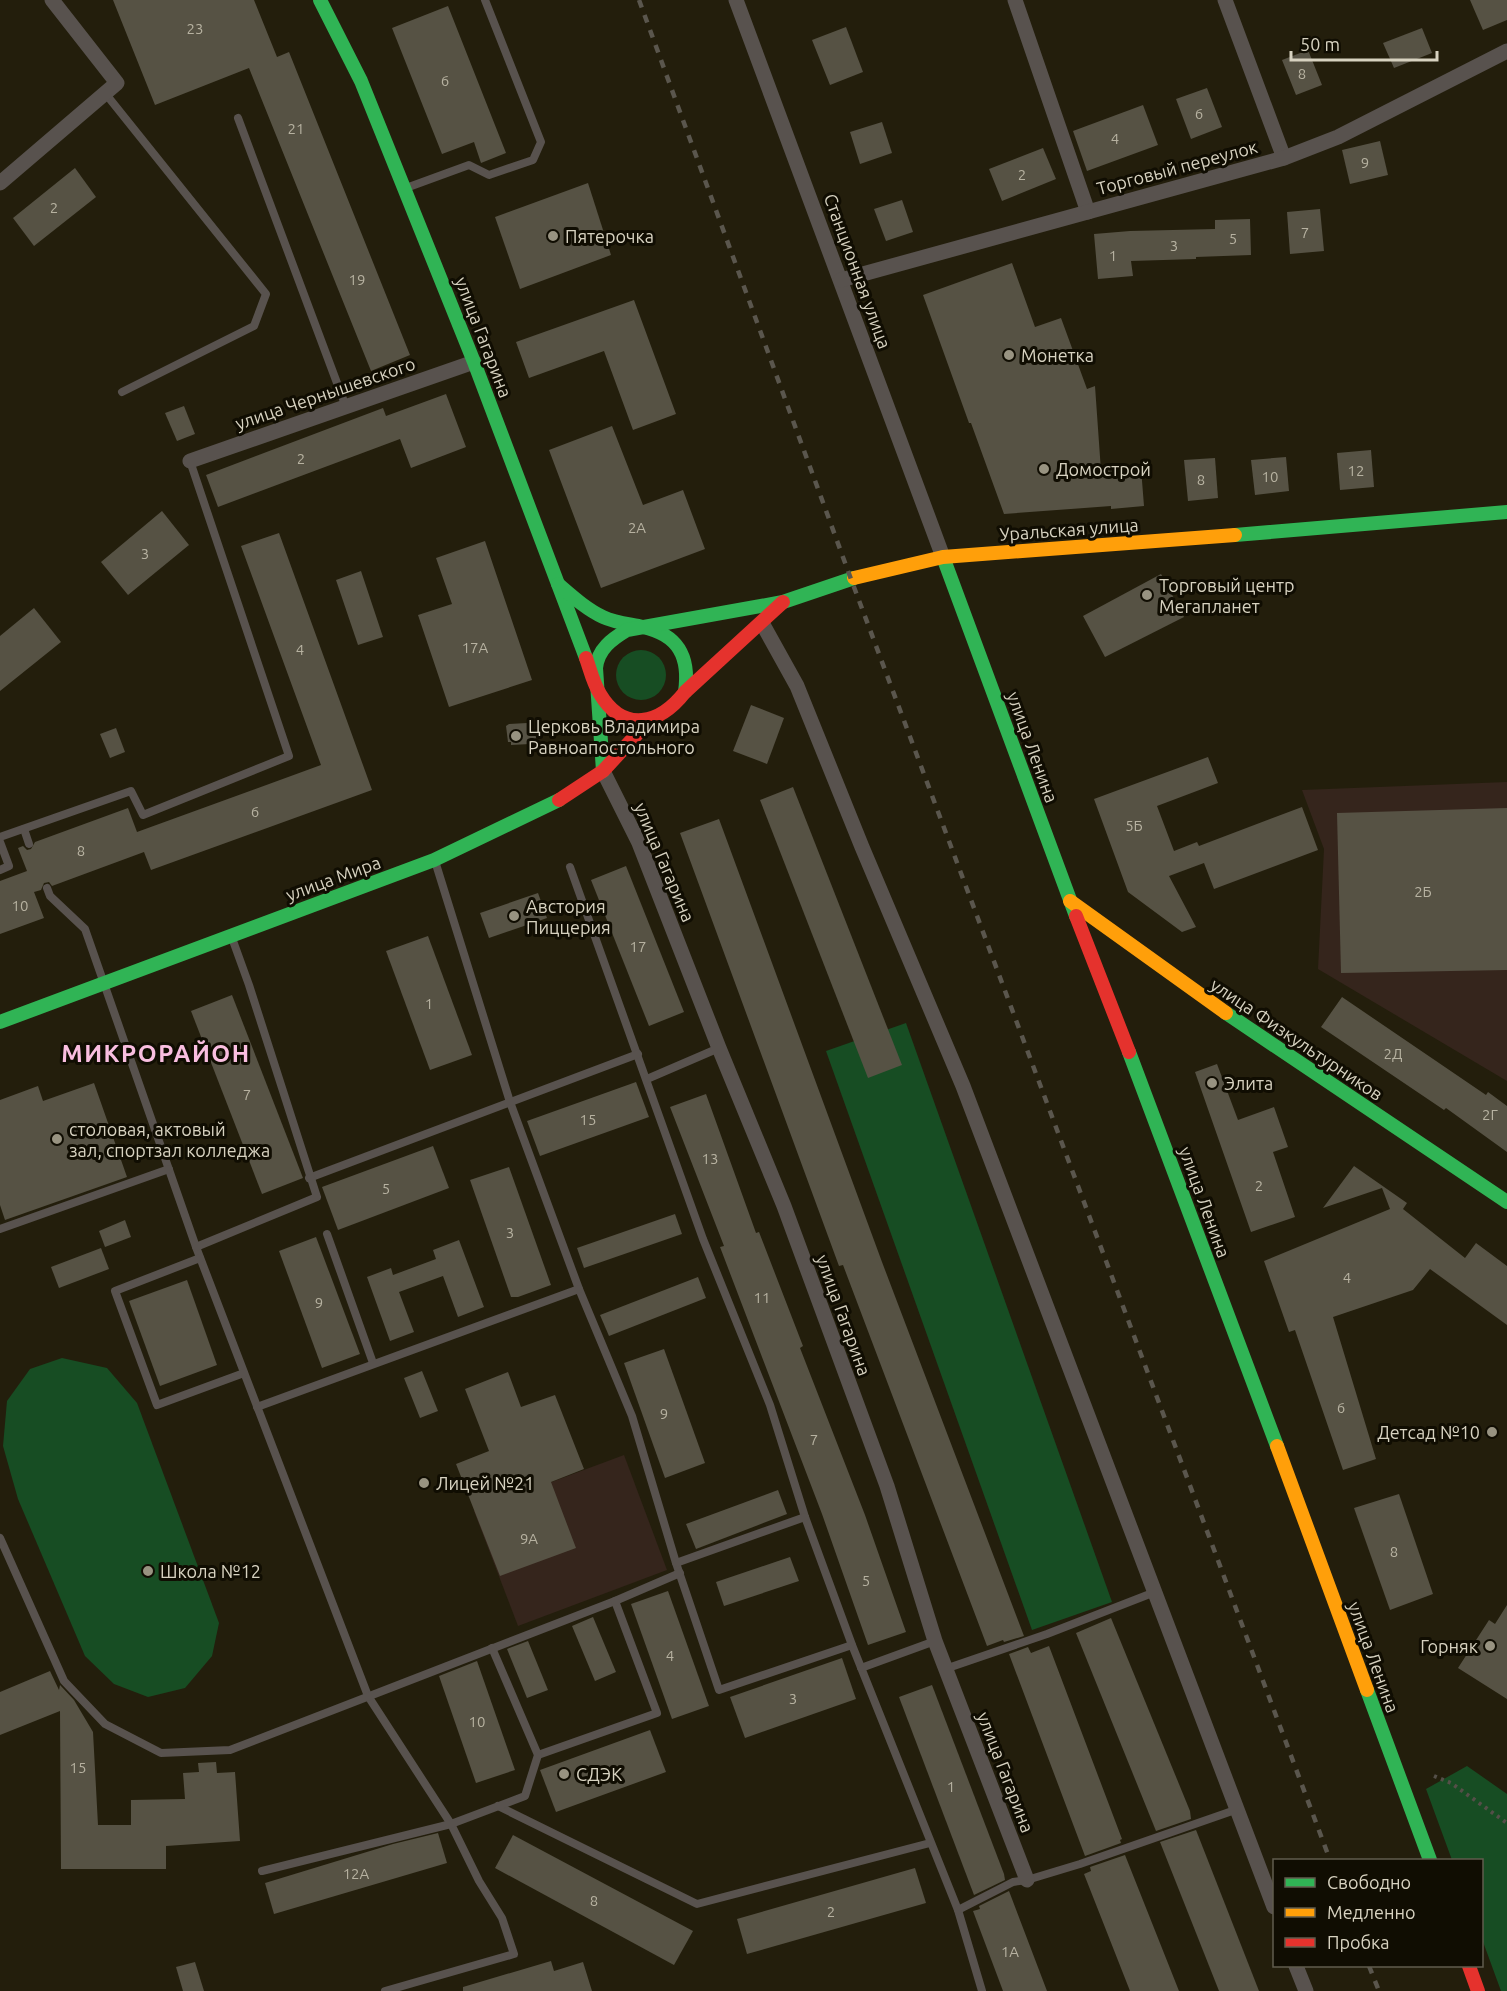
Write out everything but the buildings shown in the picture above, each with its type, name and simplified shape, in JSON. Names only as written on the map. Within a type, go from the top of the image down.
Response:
[{"type":"main road","name":"улица Гагарина","points":[[320,0],[362,81],[474,362],[599,693]]},
{"type":"main road","name":"Уральская улица","points":[[642,628],[783,602],[851,579],[943,556],[1507,512]]},
{"type":"main road","name":"улица Ленина","points":[[943,556],[1070,902],[1181,1188],[1430,1859]]},
{"type":"main road","points":[[558,584],[603,617],[657,630],[670,637],[680,648],[686,662],[688,677],[685,692]]},
{"type":"main road","points":[[599,693],[608,706],[620,715],[635,720],[650,720],[665,715],[677,705],[685,692],[783,602]]},
{"type":"main road","points":[[603,771],[599,693],[595,678],[597,662],[603,648],[613,637],[627,630],[642,628]]},
{"type":"main road","name":"улица Мира","points":[[0,1022],[434,860],[561,799],[603,771],[650,720]]},
{"type":"main road","name":"улица Физкультурников","points":[[1070,902],[1240,1023],[1507,1202]]},
{"type":"main road","points":[[1470,1967],[1478,1991]]},
{"type":"street","points":[[0,183],[117,83],[52,0]]},
{"type":"street","name":"Станционная улица","points":[[736,0],[943,556]]},
{"type":"street","points":[[1015,0],[1088,212]]},
{"type":"street","points":[[1225,0],[1284,158]]},
{"type":"street","name":"Торговый переулок","points":[[841,280],[1284,158],[1338,137],[1507,51]]},
{"type":"street","name":"улица Чернышевского","points":[[190,461],[474,362]]},
{"type":"street","points":[[762,623],[797,686],[866,858],[963,1086],[1273,1902]]},
{"type":"street","name":"улица Гагарина","points":[[603,771],[639,843],[784,1206],[887,1486],[945,1669],[1027,1880]]},
{"type":"street","points":[[1297,1967],[1306,1991]]},
{"type":"lane","points":[[404,188],[468,165],[489,175],[532,160],[541,142],[485,0]]},
{"type":"lane","points":[[105,93],[266,294],[254,326],[122,392]]},
{"type":"lane","points":[[238,118],[346,407]]},
{"type":"lane","points":[[0,870],[9,866],[0,840],[24,829],[132,791],[143,815],[289,756],[190,461]]},
{"type":"lane","points":[[24,829],[29,844]]},
{"type":"lane","points":[[434,860],[510,1102],[579,1289],[632,1416],[676,1563],[719,1690],[852,1645]]},
{"type":"lane","points":[[570,867],[703,1239],[770,1405],[805,1517],[852,1645],[958,1910],[982,1991]]},
{"type":"lane","points":[[47,888],[50,896],[85,929],[200,1258],[368,1696],[451,1824],[478,1881],[502,1918],[514,1954],[385,1991]]},
{"type":"lane","points":[[196,1247],[317,1197],[231,936]]},
{"type":"lane","points":[[647,1079],[719,1048]]},
{"type":"lane","points":[[309,1178],[638,1054]]},
{"type":"lane","points":[[0,1229],[168,1169]]},
{"type":"lane","points":[[327,1234],[373,1363]]},
{"type":"lane","points":[[200,1258],[115,1291],[158,1405],[244,1373]]},
{"type":"lane","points":[[257,1407],[579,1289]]},
{"type":"lane","points":[[676,1563],[805,1517]]},
{"type":"lane","points":[[0,1539],[64,1681],[105,1724],[161,1753],[230,1750],[615,1601],[680,1573]]},
{"type":"lane","points":[[945,1669],[1047,1634],[1155,1592]]},
{"type":"lane","points":[[538,1755],[657,1713],[615,1601]]},
{"type":"lane","points":[[861,1668],[935,1641]]},
{"type":"lane","points":[[262,1871],[451,1824],[525,1796],[538,1755],[492,1648]]},
{"type":"lane","points":[[498,1806],[697,1904],[930,1843]]},
{"type":"lane","points":[[958,1910],[1013,1882],[1027,1880],[1238,1809]]},
{"type":"path","points":[[1434,1776],[1451,1783],[1507,1823]]},
{"type":"shaded area","points":[[1507,782],[1507,1081],[1318,969],[1324,849],[1302,790]]},
{"type":"shaded area","points":[[624,1455],[667,1570],[518,1626],[474,1511]]},
{"type":"green space","points":[[636,650],[646,650],[659,657],[666,670],[666,680],[659,693],[646,700],[636,700],[627,696],[620,689],[616,680],[616,670],[620,661],[627,654]]},
{"type":"green space","points":[[906,1023],[1112,1602],[1032,1630],[826,1051]]},
{"type":"green space","points":[[62,1358],[107,1368],[137,1403],[219,1623],[212,1656],[185,1688],[148,1697],[114,1684],[85,1656],[18,1499],[3,1446],[7,1401],[30,1369]]},
{"type":"green space","points":[[1467,1766],[1507,1794],[1507,1991],[1501,1991],[1483,1942],[1483,1859],[1452,1859],[1426,1789]]},
{"type":"railway","points":[[639,0],[851,579],[1330,1859]]},
{"type":"railway","points":[[1369,1967],[1379,1991]]},
{"type":"traffic: fast","points":[[320,0],[361,81],[474,362],[586,658]]},
{"type":"traffic: fast","points":[[1235,535],[1507,512]]},
{"type":"traffic: fast","points":[[943,557],[1076,916]]},
{"type":"traffic: fast","points":[[603,771],[596,668],[603,650],[616,637],[627,630],[783,602],[854,578]]},
{"type":"traffic: fast","points":[[558,584],[603,617],[655,631],[673,642],[679,649],[686,668],[685,692]]},
{"type":"traffic: fast","points":[[0,1022],[434,860],[559,800]]},
{"type":"traffic: fast","points":[[1226,1013],[1507,1202]]},
{"type":"traffic: fast","points":[[1129,1052],[1277,1446]]},
{"type":"traffic: fast","points":[[1367,1690],[1430,1859]]},
{"type":"traffic: slow","points":[[854,578],[943,557],[1235,535]]},
{"type":"traffic: slow","points":[[1070,901],[1226,1013]]},
{"type":"traffic: slow","points":[[1277,1446],[1367,1690]]},
{"type":"traffic: jam","points":[[586,658],[598,690],[610,707],[620,715],[631,719],[642,720],[653,717],[675,703],[783,602]]},
{"type":"traffic: jam","points":[[559,800],[603,771],[650,720]]},
{"type":"traffic: jam","points":[[1076,916],[1129,1052]]},
{"type":"traffic: jam","points":[[1469,1967],[1478,1991]]},
{"type":"place","name":"Пятерочка","points":[[553,236]]},
{"type":"place","name":"Монетка","points":[[1009,355]]},
{"type":"place","name":"Домострой","points":[[1044,469]]},
{"type":"place","name":"Торговый центр Мегапланет","points":[[1147,595]]},
{"type":"place","name":"Церковь Владимира Равноапостольного","points":[[516,736]]},
{"type":"place","name":"Австория Пиццерия","points":[[514,916]]},
{"type":"place","name":"Элита","points":[[1212,1083]]},
{"type":"place","name":"столовая, актовый зал, спортзал колледжа","points":[[57,1139]]},
{"type":"place","name":"Детсад №10","points":[[1492,1432]]},
{"type":"place","name":"Лицей №21","points":[[424,1483]]},
{"type":"place","name":"Школа №12","points":[[148,1571]]},
{"type":"place","name":"Горняк","points":[[1490,1646]]},
{"type":"place","name":"СДЭК","points":[[564,1774]]},
{"type":"district","name":"МИКРОРАЙОН","points":[[156,1053]]}]
